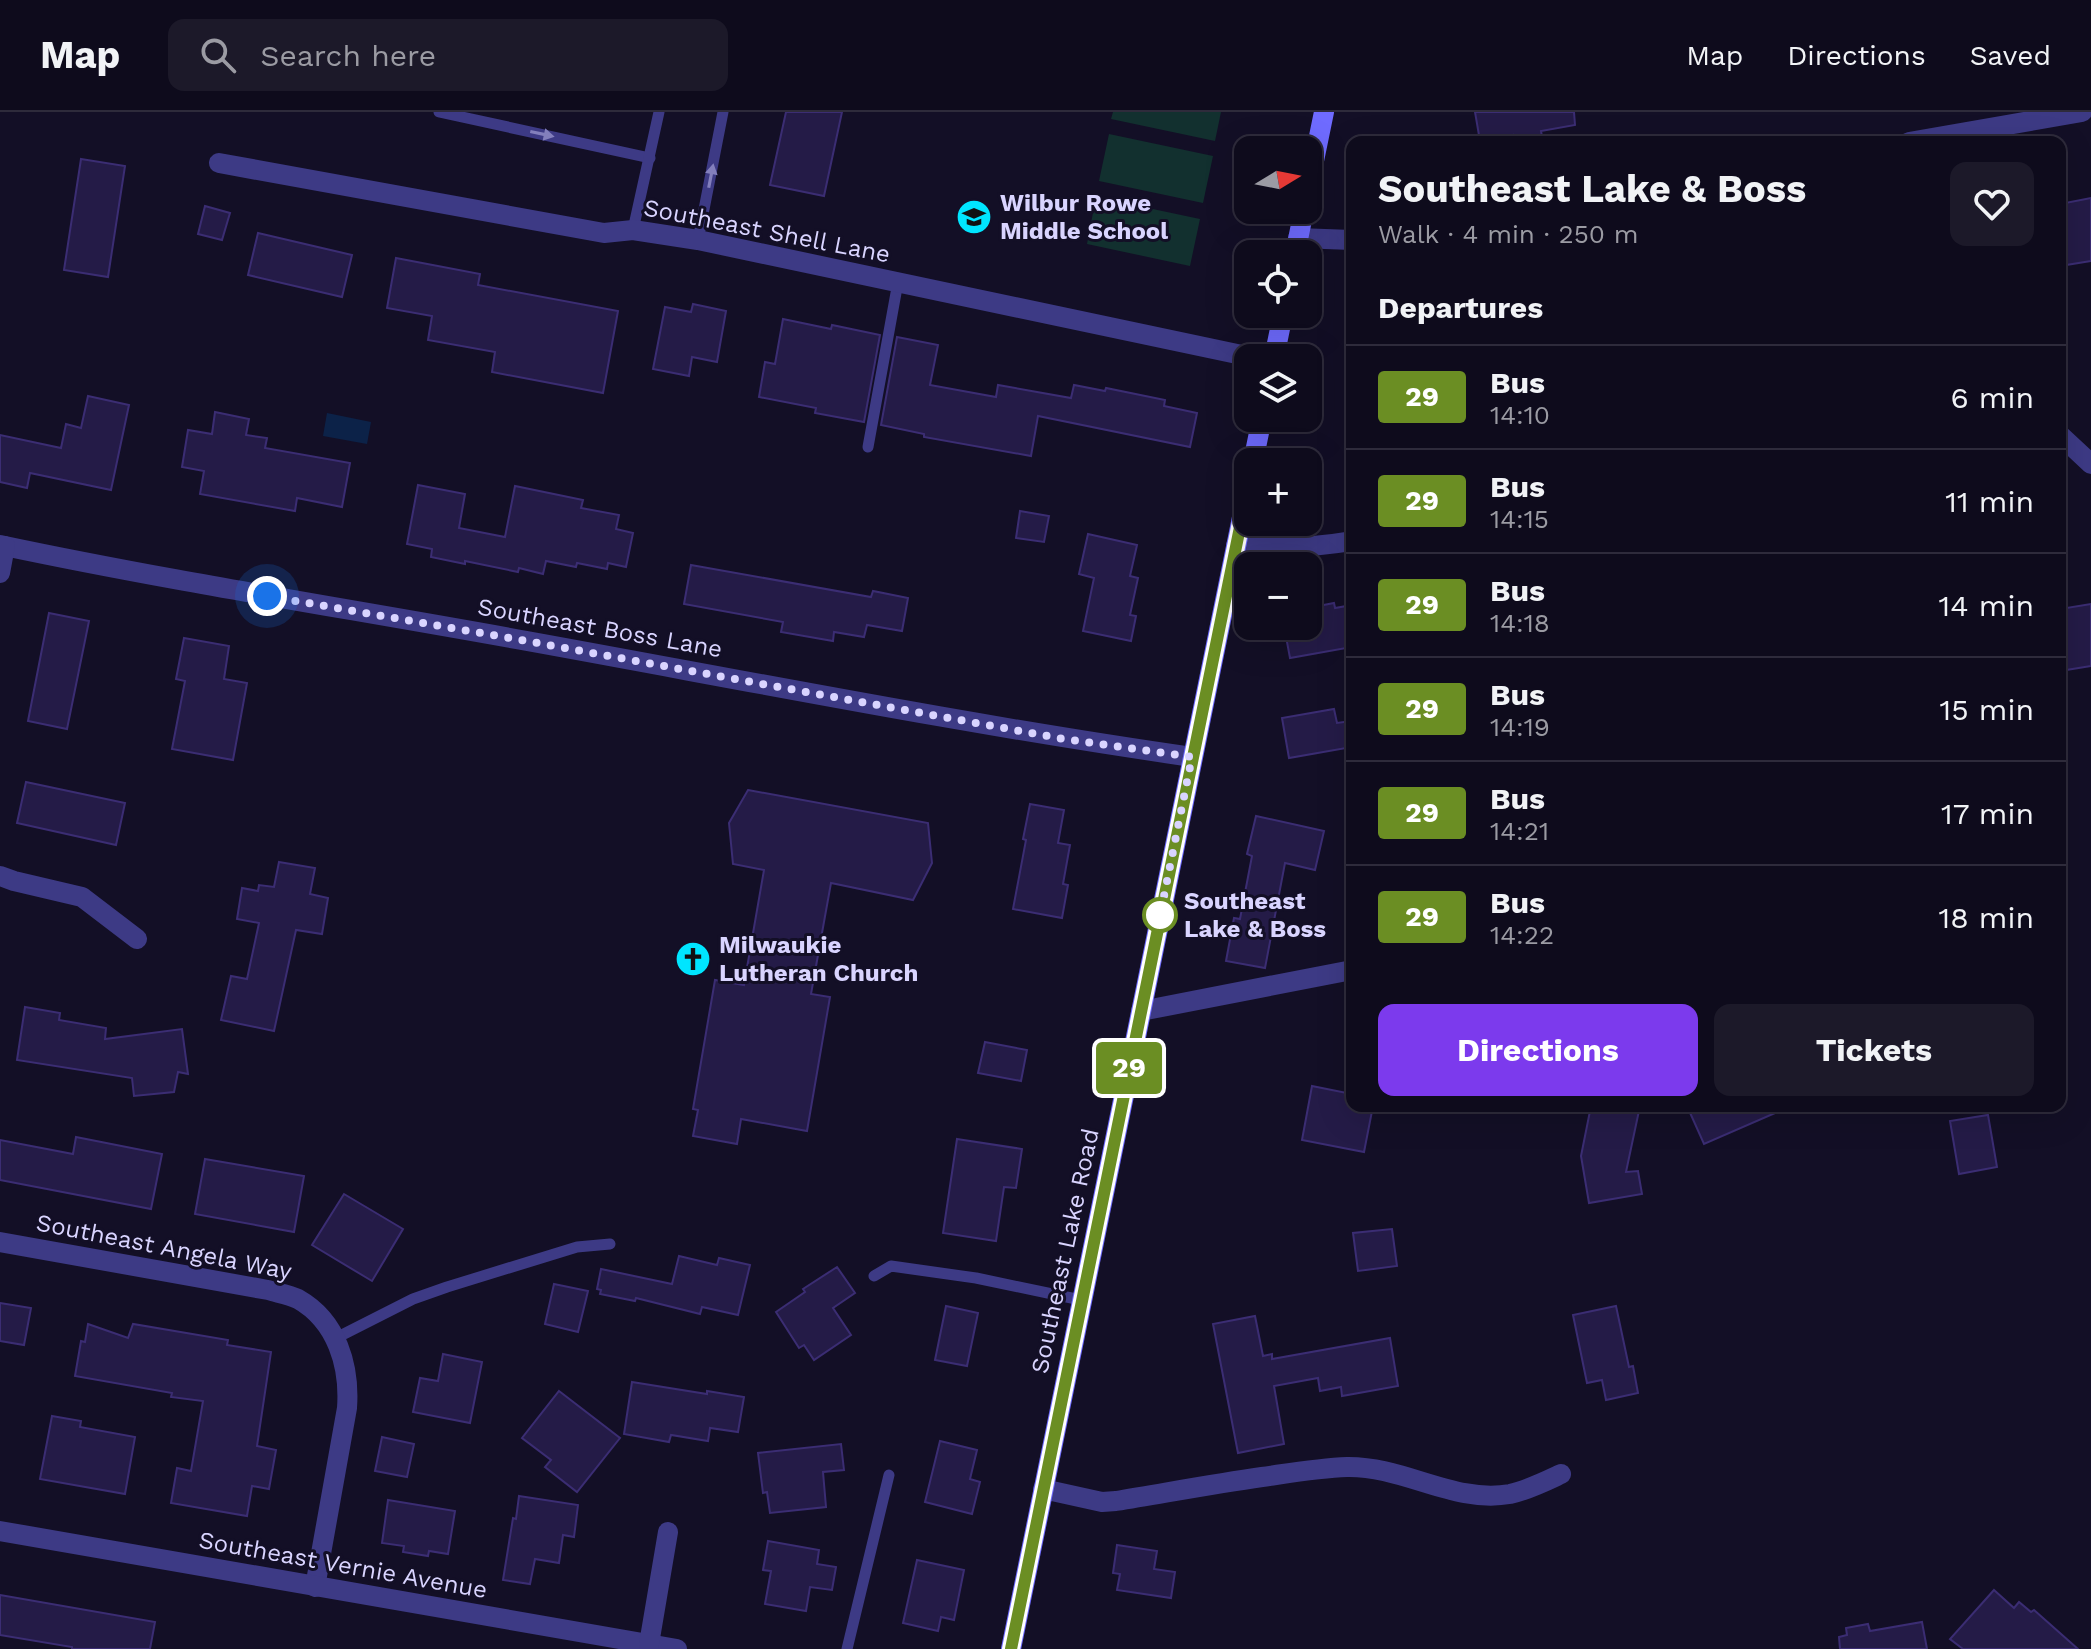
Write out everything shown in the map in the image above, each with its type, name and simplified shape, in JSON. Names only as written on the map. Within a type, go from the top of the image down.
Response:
[{"type":"main road","points":[[1319,136],[1324,112]]},
{"type":"main road","name":"Southeast Lake Road","points":[[1011,1649],[1238,536]]},
{"type":"street","points":[[1944,136],[2082,112]]},
{"type":"street","name":"Southeast Shell Lane","points":[[219,163],[604,233],[633,230],[698,240],[1234,353]]},
{"type":"street","points":[[1322,243],[1346,241]]},
{"type":"street","points":[[2066,441],[2091,464]]},
{"type":"street","points":[[1236,545],[1316,547],[1346,542]]},
{"type":"street","points":[[0,573],[3,545]]},
{"type":"street","name":"Southeast Boss Lane","points":[[3,545],[282,599],[996,727],[1192,757]]},
{"type":"street","points":[[0,876],[82,897],[137,939]]},
{"type":"street","points":[[1141,1011],[1346,971]]},
{"type":"street","name":"Southeast Angela Way","points":[[0,1242],[268,1290],[297,1299],[319,1315],[336,1338],[349,1385],[315,1587]]},
{"type":"street","points":[[1043,1489],[1102,1502],[1116,1501],[1268,1476],[1346,1467],[1396,1472],[1462,1493],[1481,1495],[1528,1489],[1561,1474]]},
{"type":"street","name":"Southeast Vernie Avenue","points":[[0,1531],[677,1649]]},
{"type":"street","points":[[649,1644],[668,1532]]},
{"type":"lane","points":[[439,112],[650,158]]},
{"type":"lane","points":[[633,230],[659,112]]},
{"type":"lane","points":[[698,240],[723,112]]},
{"type":"lane","points":[[868,447],[898,282]]},
{"type":"lane","points":[[336,1338],[413,1299],[447,1287],[577,1247],[610,1244]]},
{"type":"lane","points":[[874,1276],[891,1266],[976,1278],[1081,1300]]},
{"type":"lane","points":[[847,1649],[889,1475]]},
{"type":"green space","points":[[1113,112],[1221,112],[1215,141],[1111,119]]},
{"type":"green space","points":[[1109,134],[1213,156],[1203,203],[1099,181]]},
{"type":"green space","points":[[1096,197],[1200,219],[1190,266],[1087,244]]},
{"type":"water","points":[[327,413],[371,422],[367,444],[323,436]]},
{"type":"building","points":[[786,112],[842,112],[824,196],[770,185]]},
{"type":"building","points":[[1475,112],[1574,112],[1575,125],[1541,131],[1542,136],[1479,136]]},
{"type":"building","points":[[81,159],[125,166],[108,277],[64,270]]},
{"type":"building","points":[[2091,198],[2091,261],[2066,265],[2066,203]]},
{"type":"building","points":[[205,206],[230,213],[222,240],[198,234]]},
{"type":"building","points":[[258,233],[352,255],[342,297],[248,275]]},
{"type":"building","points":[[396,258],[480,274],[478,285],[618,311],[603,393],[492,372],[495,352],[428,340],[432,316],[387,308]]},
{"type":"building","points":[[693,304],[726,311],[717,362],[692,357],[689,376],[653,369],[665,307],[691,312]]},
{"type":"building","points":[[783,319],[880,335],[864,422],[815,413],[816,408],[759,397],[765,362],[775,364]]},
{"type":"building","points":[[897,337],[938,345],[930,385],[996,397],[998,385],[1071,398],[1074,385],[1165,400],[1164,406],[1197,413],[1190,447],[1038,416],[1031,456],[924,437],[924,434],[881,425]]},
{"type":"building","points":[[88,396],[129,405],[111,490],[30,473],[27,488],[0,482],[0,435],[61,448],[66,424],[81,428]]},
{"type":"building","points":[[215,412],[249,419],[246,435],[267,438],[265,448],[350,463],[342,507],[297,498],[295,511],[200,494],[204,471],[182,467],[188,430],[212,434]]},
{"type":"building","points":[[418,485],[465,494],[459,528],[505,537],[515,486],[583,500],[581,508],[619,515],[616,529],[633,533],[626,567],[608,563],[607,569],[577,563],[576,567],[546,561],[543,574],[431,557],[432,549],[407,544]]},
{"type":"building","points":[[1020,511],[1049,516],[1044,542],[1016,538]]},
{"type":"building","points":[[1088,534],[1137,545],[1130,576],[1138,578],[1130,615],[1136,616],[1131,641],[1083,631],[1094,578],[1079,574]]},
{"type":"building","points":[[691,565],[871,597],[873,591],[908,598],[902,631],[867,625],[864,637],[834,632],[833,641],[781,632],[783,622],[684,604]]},
{"type":"building","points":[[1334,603],[1335,608],[1346,606],[1346,648],[1290,658],[1287,640],[1322,640],[1322,605]]},
{"type":"building","points":[[2091,604],[2091,666],[2066,670],[2066,608]]},
{"type":"building","points":[[49,613],[89,621],[67,729],[28,721]]},
{"type":"building","points":[[184,638],[229,646],[224,679],[247,683],[233,760],[172,749],[185,681],[176,679]]},
{"type":"building","points":[[1334,709],[1337,723],[1346,722],[1346,748],[1289,758],[1282,718]]},
{"type":"building","points":[[26,782],[125,803],[116,845],[17,823]]},
{"type":"building","points":[[748,790],[928,823],[932,863],[913,900],[831,883],[811,994],[830,997],[807,1131],[741,1119],[737,1144],[693,1136],[698,1110],[693,1109],[715,980],[744,985],[764,870],[733,864],[729,823]]},
{"type":"building","points":[[1030,804],[1064,810],[1058,843],[1070,845],[1063,884],[1068,885],[1062,918],[1013,909]]},
{"type":"building","points":[[1256,816],[1324,831],[1315,870],[1285,863],[1265,968],[1226,961],[1234,918],[1240,919],[1252,856],[1247,854]]},
{"type":"building","points":[[279,862],[315,868],[310,894],[328,898],[322,934],[296,930],[274,1031],[221,1020],[231,976],[247,979],[259,923],[237,919],[242,888],[258,891],[259,885],[274,887]]},
{"type":"building","points":[[25,1007],[60,1013],[59,1020],[106,1028],[105,1039],[182,1029],[188,1074],[178,1072],[174,1092],[134,1096],[132,1078],[17,1060]]},
{"type":"building","points":[[985,1042],[1027,1050],[1021,1081],[978,1073]]},
{"type":"building","points":[[1312,1086],[1346,1093],[1346,1112],[1372,1112],[1364,1152],[1302,1140]]},
{"type":"building","points":[[1590,1112],[1639,1112],[1626,1172],[1638,1171],[1642,1194],[1589,1203],[1581,1156]]},
{"type":"building","points":[[1690,1112],[1777,1112],[1704,1144]]},
{"type":"building","points":[[1988,1115],[1997,1167],[1959,1174],[1950,1121]]},
{"type":"building","points":[[76,1137],[162,1154],[151,1209],[0,1180],[0,1140],[73,1154]]},
{"type":"building","points":[[957,1139],[1022,1149],[1016,1188],[1004,1187],[996,1241],[943,1233]]},
{"type":"building","points":[[205,1159],[304,1176],[294,1232],[195,1214]]},
{"type":"building","points":[[344,1194],[403,1229],[372,1281],[312,1245]]},
{"type":"building","points":[[1392,1229],[1397,1266],[1358,1271],[1353,1233]]},
{"type":"building","points":[[679,1256],[717,1265],[719,1258],[750,1265],[738,1315],[702,1307],[700,1314],[636,1298],[635,1301],[600,1294],[601,1290],[597,1289],[601,1269],[672,1284]]},
{"type":"building","points":[[837,1267],[855,1293],[833,1308],[851,1335],[814,1360],[804,1345],[799,1348],[776,1312],[805,1292],[803,1289]]},
{"type":"building","points":[[554,1284],[588,1291],[578,1332],[545,1324]]},
{"type":"building","points":[[0,1303],[31,1308],[24,1345],[0,1341]]},
{"type":"building","points":[[946,1306],[978,1313],[967,1366],[935,1360]]},
{"type":"building","points":[[1616,1306],[1638,1393],[1606,1400],[1602,1380],[1587,1383],[1573,1315]]},
{"type":"building","points":[[1255,1316],[1263,1356],[1272,1354],[1272,1359],[1390,1338],[1398,1386],[1342,1396],[1341,1387],[1320,1391],[1318,1378],[1274,1386],[1284,1444],[1238,1453],[1213,1324]]},
{"type":"building","points":[[88,1324],[128,1338],[133,1324],[228,1340],[227,1345],[271,1352],[257,1446],[276,1450],[269,1489],[252,1486],[247,1516],[171,1503],[177,1468],[191,1471],[203,1401],[75,1376],[81,1341],[85,1342]]},
{"type":"building","points":[[443,1354],[482,1362],[470,1423],[413,1412],[420,1378],[438,1381]]},
{"type":"building","points":[[632,1382],[744,1397],[738,1432],[710,1428],[708,1441],[671,1435],[669,1442],[624,1434]]},
{"type":"building","points":[[559,1391],[620,1438],[577,1492],[545,1467],[551,1460],[522,1438]]},
{"type":"building","points":[[52,1416],[81,1421],[80,1427],[135,1437],[125,1494],[40,1479]]},
{"type":"building","points":[[382,1437],[414,1444],[407,1477],[375,1471]]},
{"type":"building","points":[[940,1441],[977,1450],[970,1479],[980,1482],[972,1514],[925,1502]]},
{"type":"building","points":[[841,1444],[844,1470],[823,1472],[826,1507],[770,1513],[767,1492],[763,1493],[758,1453]]},
{"type":"building","points":[[519,1496],[578,1505],[574,1537],[563,1535],[559,1563],[535,1559],[530,1584],[503,1580]]},
{"type":"building","points":[[388,1500],[455,1511],[448,1554],[429,1551],[428,1556],[403,1552],[404,1546],[382,1543]]},
{"type":"building","points":[[768,1541],[819,1550],[817,1564],[836,1567],[832,1590],[810,1587],[806,1611],[765,1604],[771,1571],[763,1570]]},
{"type":"building","points":[[1117,1545],[1157,1551],[1154,1569],[1175,1572],[1171,1598],[1117,1590],[1120,1574],[1113,1573]]},
{"type":"building","points":[[917,1560],[964,1570],[954,1620],[941,1617],[938,1631],[903,1623]]},
{"type":"building","points":[[1994,1590],[2014,1608],[2019,1602],[2031,1612],[2034,1610],[2078,1649],[1963,1649],[1950,1639]]},
{"type":"building","points":[[0,1595],[155,1622],[150,1649],[72,1649],[0,1635]]},
{"type":"building","points":[[1922,1622],[1927,1649],[1840,1649],[1839,1637],[1847,1635],[1846,1628],[1868,1624],[1870,1631]]},
{"type":"bus line","name":"29","points":[[1011,1649],[1238,536]]},
{"type":"place","name":"Wilbur Rowe Middle School","points":[[974,217]]},
{"type":"place","name":"Southeast Lake & Boss","points":[[1160,915]]},
{"type":"place","name":"Milwaukie Lutheran Church","points":[[693,959]]},
{"type":"route","points":[[267,596],[1064,739],[1192,757],[1158,926],[1160,915]]}]
